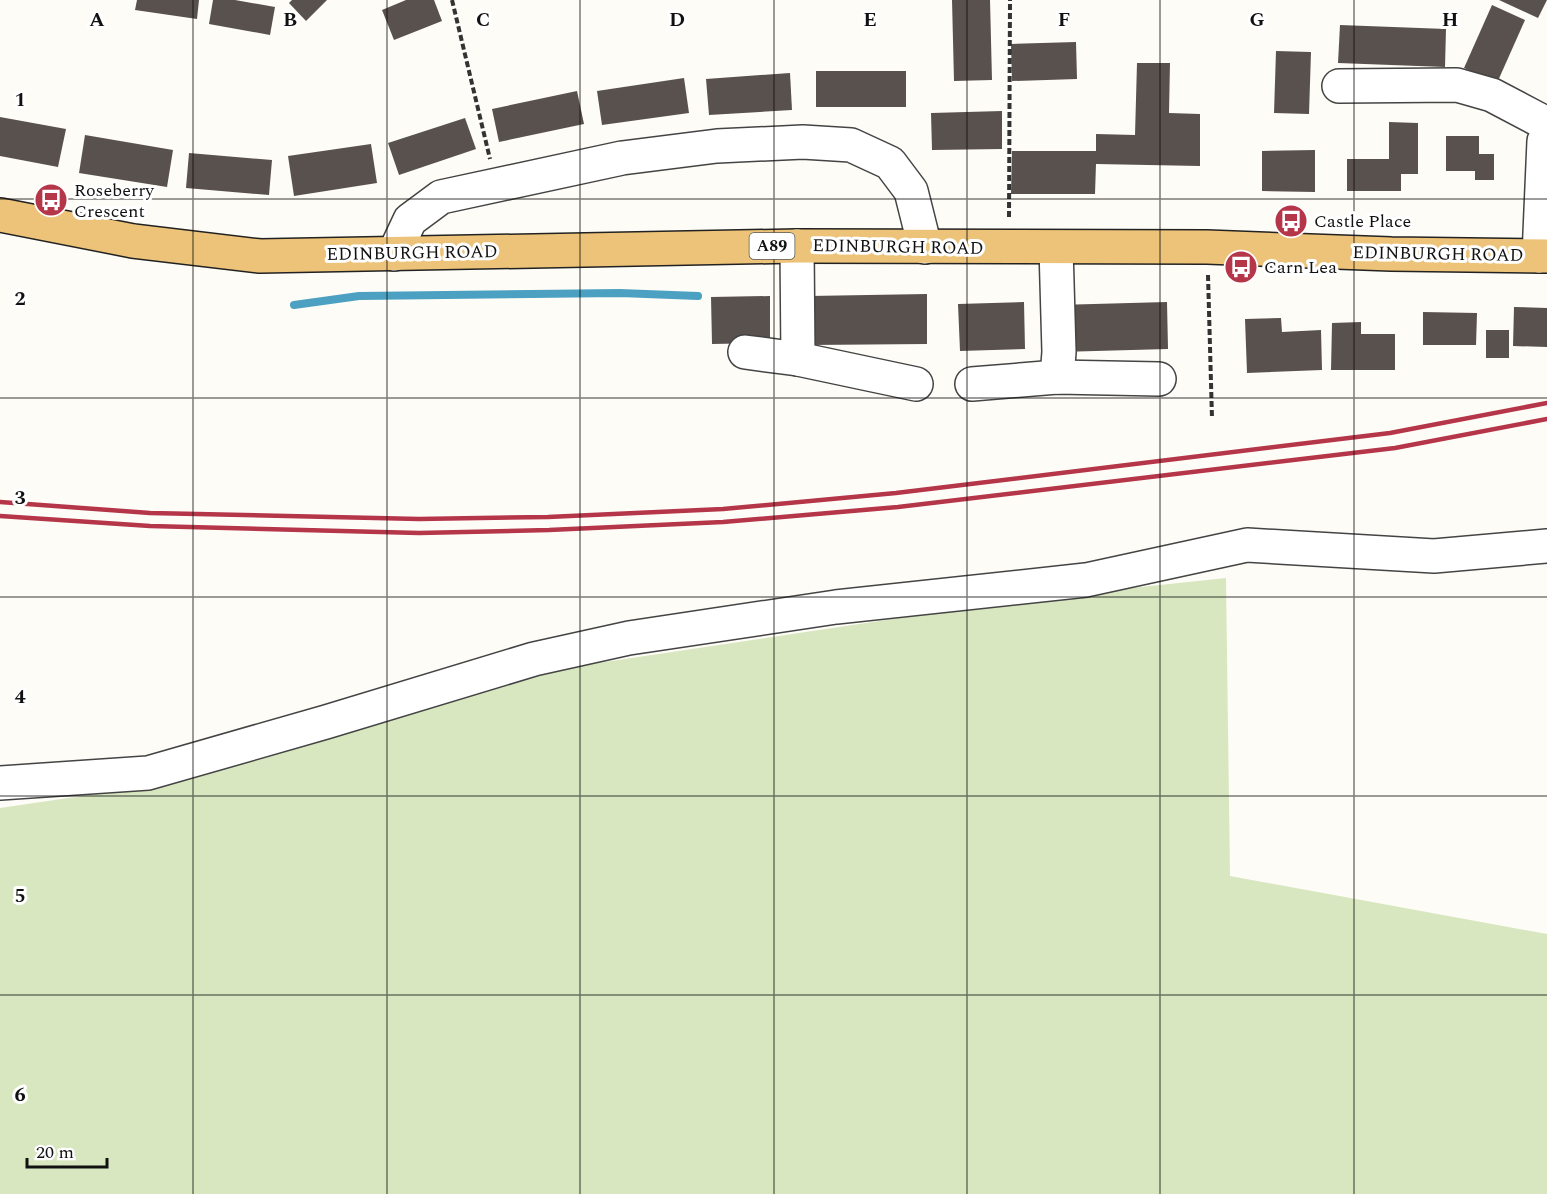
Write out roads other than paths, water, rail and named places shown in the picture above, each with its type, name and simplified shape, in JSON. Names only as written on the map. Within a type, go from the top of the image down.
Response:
[{"type":"main road","name":"EDINBURGH ROAD","points":[[0,215],[133,242],[260,256],[796,246],[1207,247],[1391,254],[1543,256]]},
{"type":"street","points":[[1339,86],[1457,85],[1492,95],[1547,124]]},
{"type":"street","points":[[1543,256],[1544,141],[1547,136]]},
{"type":"street","points":[[394,254],[410,220],[441,197],[622,158],[717,146],[803,142],[851,145],[890,163],[911,191],[925,247]]},
{"type":"street","points":[[796,246],[798,359]]},
{"type":"street","points":[[1056,248],[1059,352],[1057,378]]},
{"type":"street","points":[[745,352],[798,359],[916,384]]},
{"type":"street","points":[[972,384],[1057,378],[1159,380]]},
{"type":"street","points":[[0,783],[148,773],[534,659],[641,637],[836,607],[1086,580],[1247,545],[1434,556],[1547,546]]},
{"type":"waterway","points":[[294,305],[359,296],[620,293],[698,296]]},
{"type":"railway","points":[[0,502],[150,513],[419,519],[548,517],[723,509],[896,493],[1390,433],[1547,403]]},
{"type":"railway","points":[[0,516],[150,526],[419,533],[723,522],[898,507],[1395,448],[1547,419]]},
{"type":"place","name":"Roseberry Crescent","points":[[51,200]]},
{"type":"place","name":"Castle Place","points":[[1291,221]]},
{"type":"place","name":"Carn Lea","points":[[1241,267]]}]
